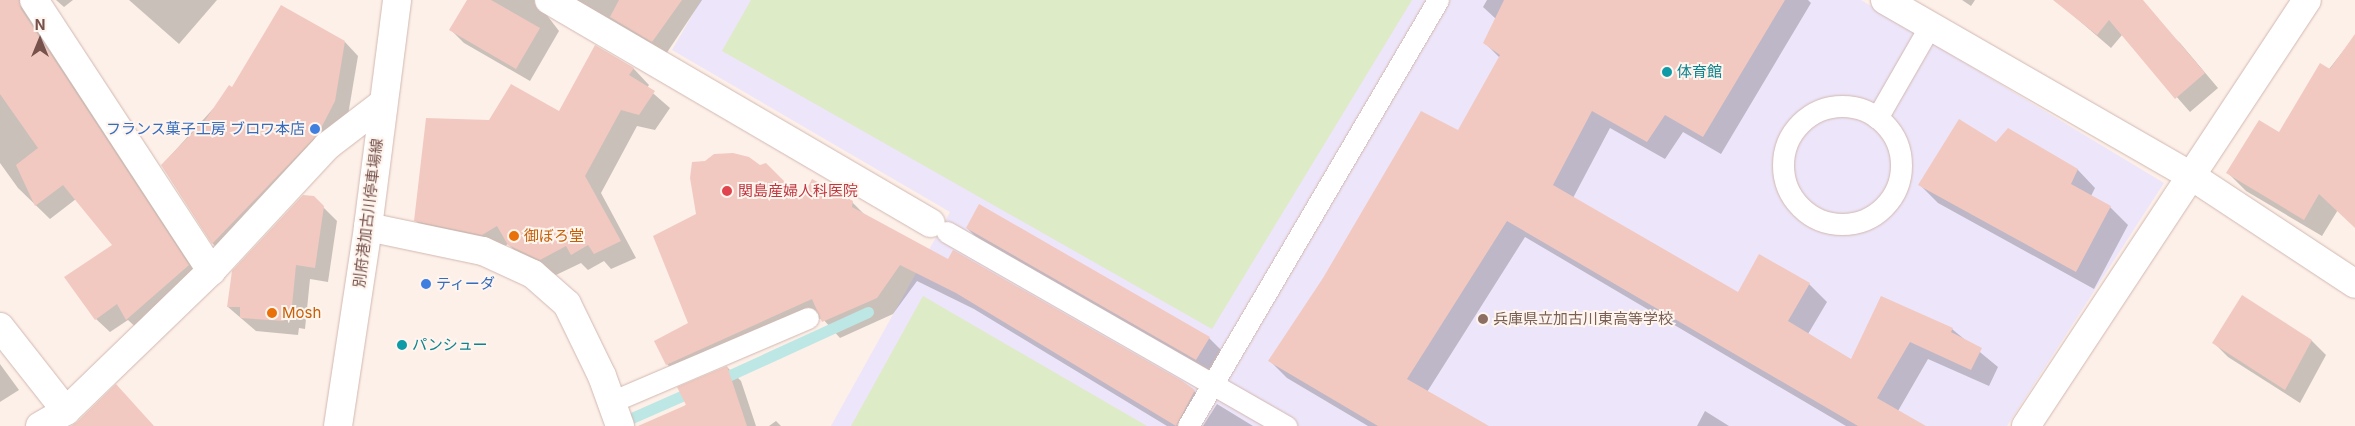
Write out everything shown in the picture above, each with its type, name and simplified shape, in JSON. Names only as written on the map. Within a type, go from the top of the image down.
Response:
[{"type":"street","points":[[34,0],[211,271]]},
{"type":"street","name":"別府港加古川停車場線","points":[[338,426],[368,228],[382,104],[397,0]]},
{"type":"street","points":[[549,0],[939,228]]},
{"type":"street","points":[[1885,0],[2193,178],[2355,284]]},
{"type":"street","points":[[2026,426],[2193,178],[2307,0]]},
{"type":"street","points":[[40,426],[66,411],[211,271],[327,146],[382,104]]},
{"type":"street","points":[[368,228],[483,251],[533,274],[567,304],[615,414]]},
{"type":"street","points":[[0,327],[66,411]]},
{"type":"lane","points":[[1188,426],[1438,0]]},
{"type":"lane","points":[[1877,118],[1930,26]]},
{"type":"lane","points":[[1838,107],[1858,108],[1877,118],[1891,132],[1900,151],[1901,171],[1896,189],[1886,204],[1872,216],[1854,223],[1836,224],[1818,219],[1802,208],[1791,194],[1784,177],[1784,158],[1789,139],[1802,123],[1818,112],[1838,107]]},
{"type":"lane","points":[[939,228],[1286,426]]},
{"type":"lane","points":[[615,414],[808,318]]},
{"type":"shaded area","name":"兵庫県立加古川東高等学校","points":[[701,0],[1861,0],[2164,183],[2007,426],[831,426],[950,212],[672,50]]},
{"type":"green space","points":[[751,0],[1412,0],[1212,329],[722,51]]},
{"type":"green space","points":[[923,296],[1147,426],[851,426]]},
{"type":"building","points":[[0,0],[19,0],[21,9],[189,265],[126,320],[117,304],[95,320],[64,277],[112,245],[63,185],[35,206],[16,165],[38,148],[0,94]]},
{"type":"building","points":[[467,0],[491,0],[540,28],[516,69],[449,30]]},
{"type":"building","points":[[619,0],[682,0],[652,42],[610,17]]},
{"type":"building","points":[[1504,0],[1785,0],[1703,137],[1665,115],[1647,142],[1592,111],[1553,185],[1738,292],[1759,254],[1810,283],[1788,321],[1851,359],[1881,296],[1953,328],[1951,332],[1982,348],[1971,370],[1910,342],[1877,398],[1926,426],[1858,426],[1507,221],[1407,379],[1489,426],[1378,426],[1268,361],[1323,278],[1421,111],[1458,130],[1500,55],[1483,43]]},
{"type":"building","points":[[2053,0],[2143,0],[2205,73],[2175,99],[2109,20],[2097,35]]},
{"type":"building","points":[[281,5],[345,41],[335,101],[318,134],[212,244],[161,165],[206,119],[229,85],[232,87]]},
{"type":"building","points":[[2355,34],[2355,228],[2319,194],[2304,220],[2226,173],[2259,120],[2279,132],[2320,63],[2330,69]]},
{"type":"building","points":[[595,45],[634,68],[629,75],[655,91],[639,115],[621,110],[585,176],[621,241],[594,254],[588,245],[571,255],[566,246],[540,260],[508,245],[497,226],[482,235],[414,221],[426,118],[489,120],[511,84],[559,111]]},
{"type":"building","points":[[1959,119],[1996,142],[2008,128],[2078,169],[2071,184],[2111,206],[2076,272],[1918,185]]},
{"type":"building","points":[[733,153],[749,157],[760,165],[766,163],[802,199],[812,179],[853,201],[852,207],[948,259],[953,250],[1182,381],[1195,390],[1176,426],[956,293],[900,265],[877,298],[822,322],[812,299],[666,365],[654,341],[688,323],[653,236],[696,214],[690,178],[692,162],[705,161],[714,154]]},
{"type":"building","points":[[303,195],[314,196],[324,206],[315,268],[296,265],[291,316],[285,315],[284,321],[240,318],[240,307],[227,307],[232,271]]},
{"type":"building","points":[[979,204],[1210,337],[1196,360],[966,228]]},
{"type":"building","points":[[2242,295],[2312,340],[2285,390],[2212,343]]},
{"type":"building","points":[[727,366],[747,426],[638,426],[686,405],[677,387]]},
{"type":"building","points":[[116,384],[154,426],[71,426],[77,422]]},
{"type":"waterway","points":[[717,381],[868,312]]},
{"type":"waterway","points":[[618,424],[695,390]]},
{"type":"place","name":"体育館","points":[[1667,72]]},
{"type":"place","name":"フランス菓子工房 ブロワ本店","points":[[315,129]]},
{"type":"place","name":"関島産婦人科医院","points":[[727,191]]},
{"type":"place","name":"御ぼろ堂","points":[[514,236]]},
{"type":"place","name":"ティーダ","points":[[426,284]]},
{"type":"place","name":"Mosh","points":[[272,313]]},
{"type":"place","name":"兵庫県立加古川東高等学校","points":[[1483,319]]},
{"type":"place","name":"パンシュー","points":[[402,345]]}]
